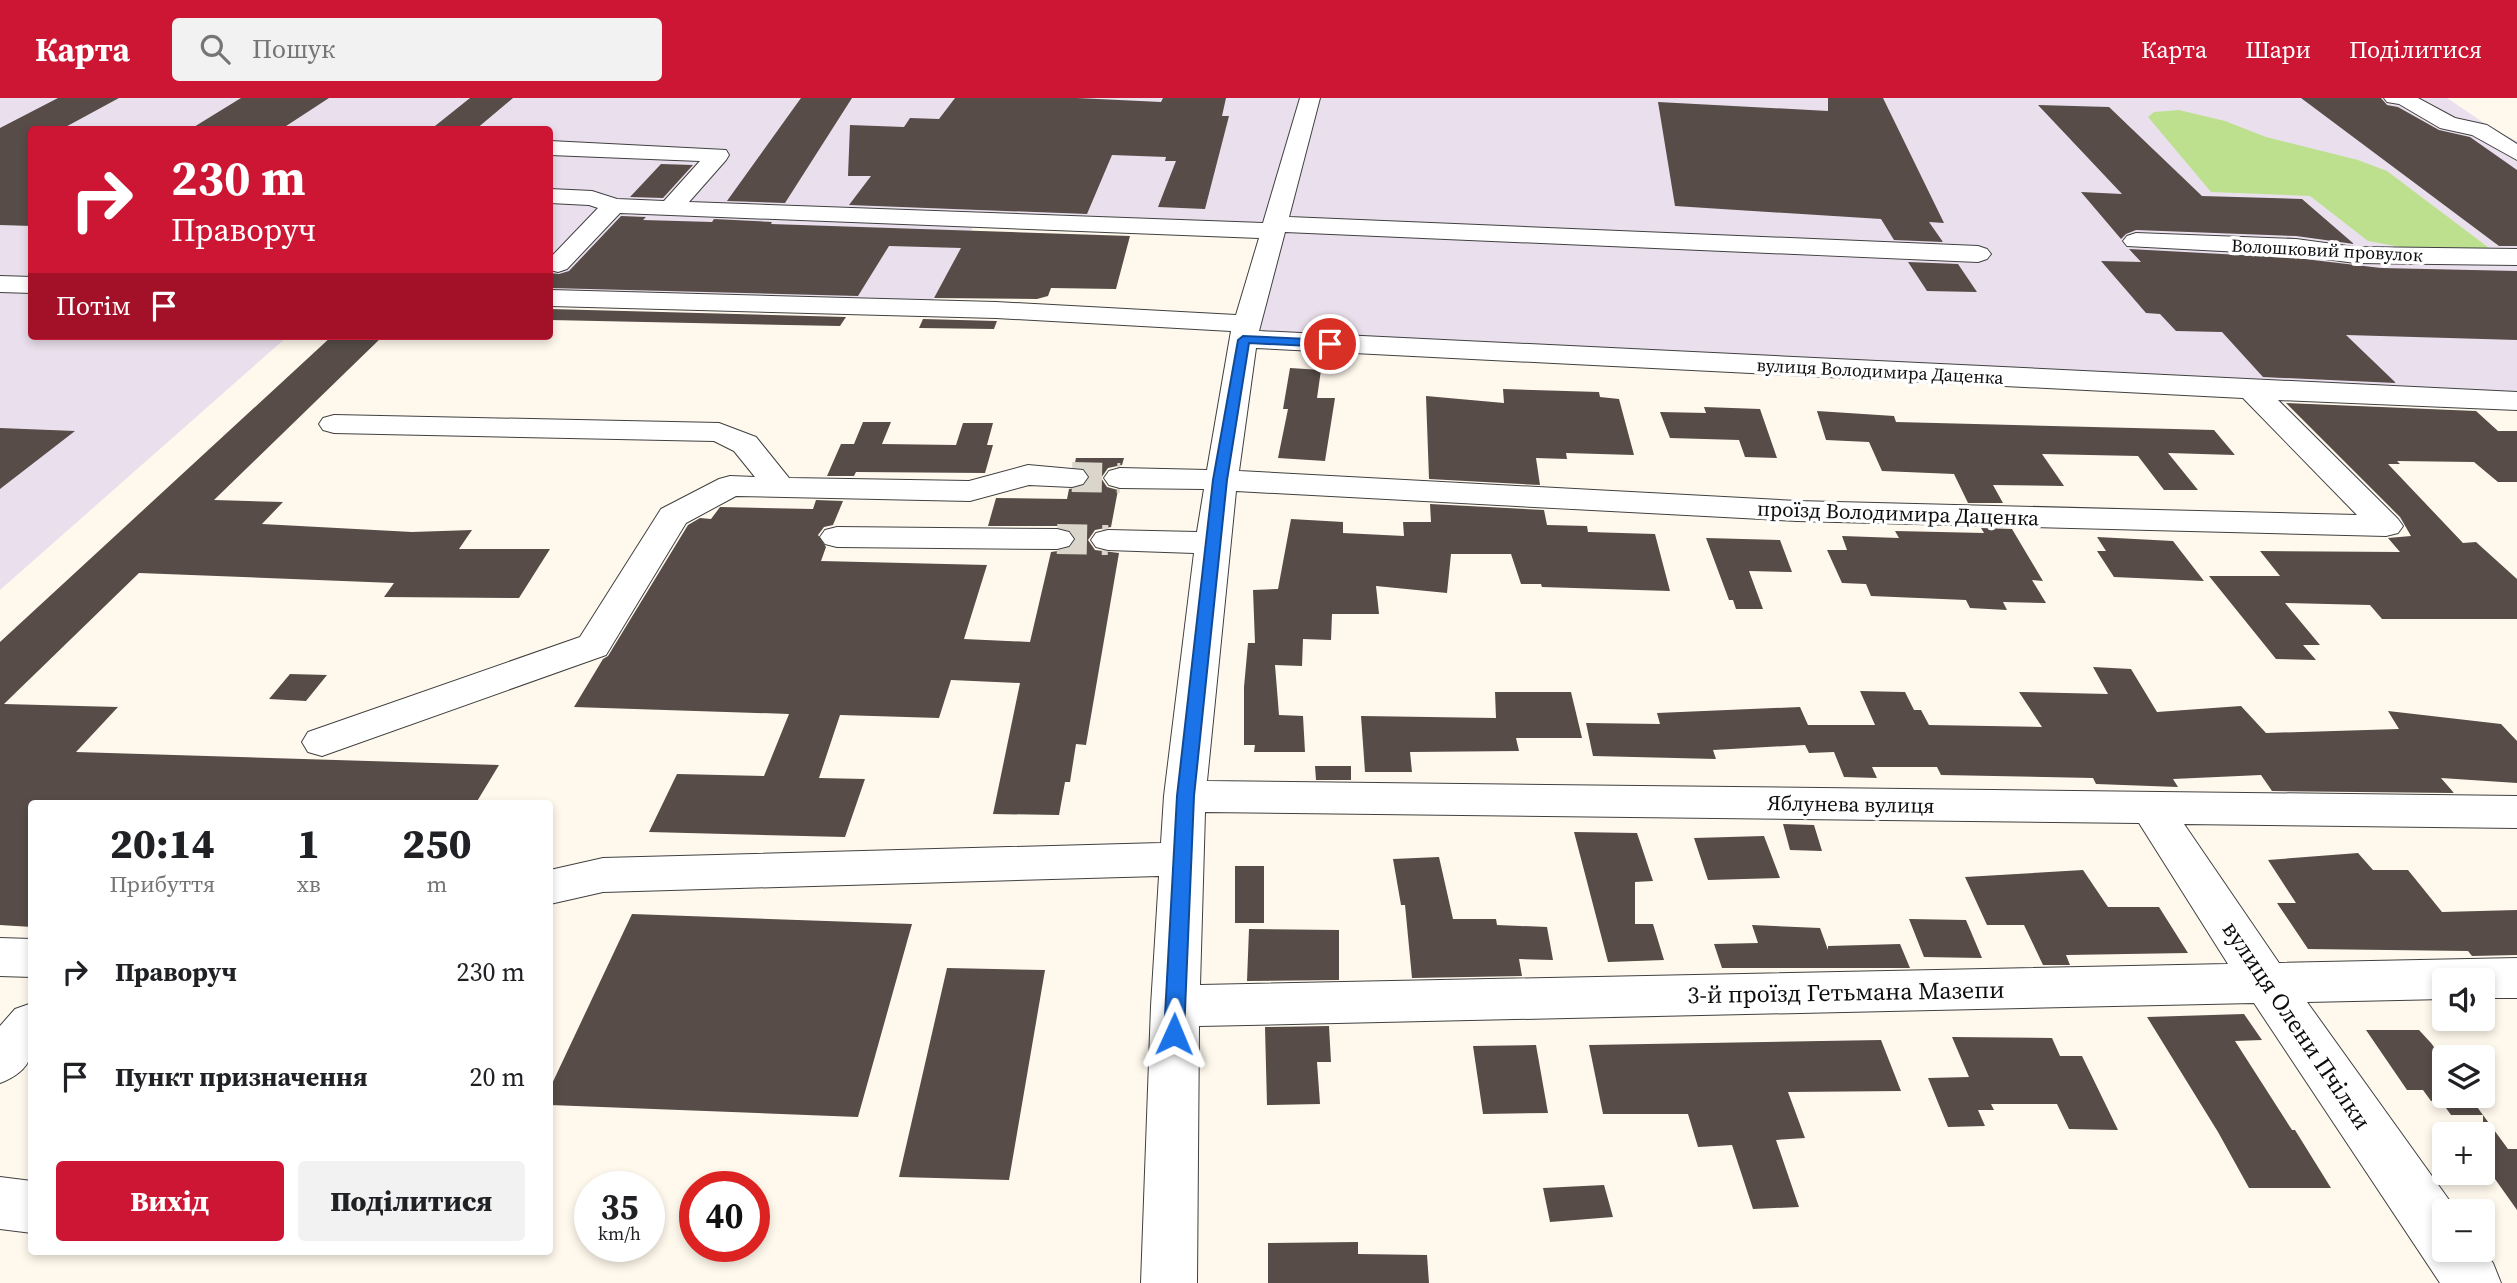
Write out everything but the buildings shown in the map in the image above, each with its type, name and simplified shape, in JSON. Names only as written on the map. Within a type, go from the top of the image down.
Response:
[{"type":"street","points":[[1169,1283],[1175,1006],[1185,796],[1212,543],[1245,332],[1310,98]]},
{"type":"street","points":[[2395,98],[2403,98],[2448,123],[2479,130],[2517,153]]},
{"type":"street","points":[[553,148],[718,155],[670,208]]},
{"type":"street","points":[[553,196],[592,198],[614,206],[1274,227],[1978,254]]},
{"type":"street","points":[[558,264],[614,206]]},
{"type":"street","name":"Волошковий провулок","points":[[2136,241],[2296,247],[2355,255],[2517,257]]},
{"type":"street","points":[[0,284],[28,285]]},
{"type":"street","name":"вулиця Володимира Даценка","points":[[553,298],[996,310],[1245,332],[2251,390],[2517,401]]},
{"type":"street","name":"проїзд Володимира Даценка","points":[[1220,480],[1797,511],[2386,526],[2251,390]]},
{"type":"street","points":[[334,424],[719,432],[745,444],[780,487]]},
{"type":"street","points":[[322,742],[593,646],[673,516],[730,486],[970,491],[1028,475],[1072,477]]},
{"type":"street","points":[[1120,478],[1220,480]]},
{"type":"street","points":[[837,537],[1057,539]]},
{"type":"street","points":[[1108,540],[1212,543]]},
{"type":"street","name":"Яблунева вулиця","points":[[1185,796],[2517,812]]},
{"type":"street","name":"вулиця Олени Пчілки","points":[[2151,808],[2266,983],[2432,1222]]},
{"type":"street","points":[[553,886],[603,875],[1182,859]]},
{"type":"street","points":[[0,957],[28,958]]},
{"type":"street","name":"3-й проїзд Гетьмана Мазепи","points":[[1175,1006],[2517,978]]},
{"type":"street","points":[[0,1061],[28,1029]]},
{"type":"street","points":[[0,1203],[28,1206]]},
{"type":"street","points":[[2458,1262],[2473,1283]]},
{"type":"shaded area","points":[[0,98],[2447,98],[2496,131],[2517,141],[2517,397],[1243,339],[1275,225],[981,213],[930,305],[553,293],[553,126],[28,126],[28,340],[283,340],[0,590]]},
{"type":"green space","points":[[2179,110],[2225,121],[2266,137],[2358,160],[2387,171],[2493,251],[2406,248],[2368,241],[2310,196],[2211,192],[2148,117],[2154,112]]},
{"type":"tunnel","points":[[1072,477],[1120,478]]},
{"type":"tunnel","points":[[1057,539],[1108,540]]},
{"type":"route","points":[[1174,1034],[1185,796],[1220,480],[1243,340],[1330,344]]}]
